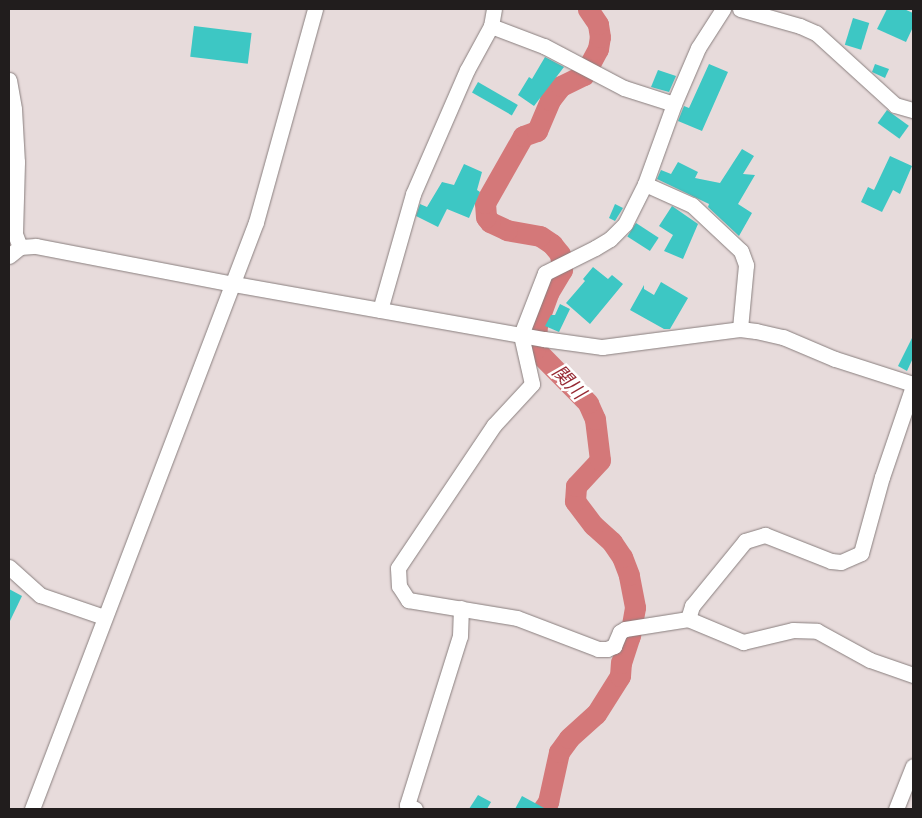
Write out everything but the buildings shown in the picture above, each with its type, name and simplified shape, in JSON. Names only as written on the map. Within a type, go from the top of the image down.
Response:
[{"type":"street","points":[[32,809],[104,617],[234,284],[256,222],[315,9]]},
{"type":"street","points":[[380,310],[413,194],[467,70],[491,26],[494,9]]},
{"type":"street","points":[[723,9],[698,48],[674,104],[645,184],[625,224],[610,239],[545,273],[532,337],[532,384],[494,424],[398,568],[399,586],[408,600],[518,618],[598,649],[607,649],[614,646],[620,632],[632,628],[688,619],[743,642],[793,630],[817,631],[870,660],[913,675]]},
{"type":"street","points":[[740,9],[800,26],[816,33],[913,121]]},
{"type":"street","points":[[491,26],[544,46],[624,88],[674,104]]},
{"type":"street","points":[[9,80],[14,109],[17,162],[14,252],[36,246],[234,284],[532,337],[602,347],[740,329],[783,337],[835,358],[913,385],[882,478],[861,553],[841,562],[830,561],[765,535],[745,541],[692,606],[688,619]]},
{"type":"street","points":[[895,105],[913,110]]},
{"type":"street","points":[[645,184],[692,205],[741,251],[746,265],[740,329]]},
{"type":"street","points":[[9,567],[40,594],[104,617]]},
{"type":"street","points":[[415,809],[407,805],[460,636],[461,608]]},
{"type":"street","points":[[896,809],[913,766]]},
{"type":"waterway","name":"関川","points":[[543,809],[548,802],[559,752],[569,738],[596,714],[620,676],[621,663],[630,636],[635,607],[629,575],[622,557],[612,542],[593,525],[575,501],[576,486],[600,460],[595,419],[588,403],[535,349],[537,324],[548,293],[562,270],[560,254],[552,244],[540,236],[507,230],[490,222],[486,217],[485,203],[523,136],[537,131],[550,100],[561,86],[584,75],[598,49],[600,37],[598,24],[588,9]]}]
